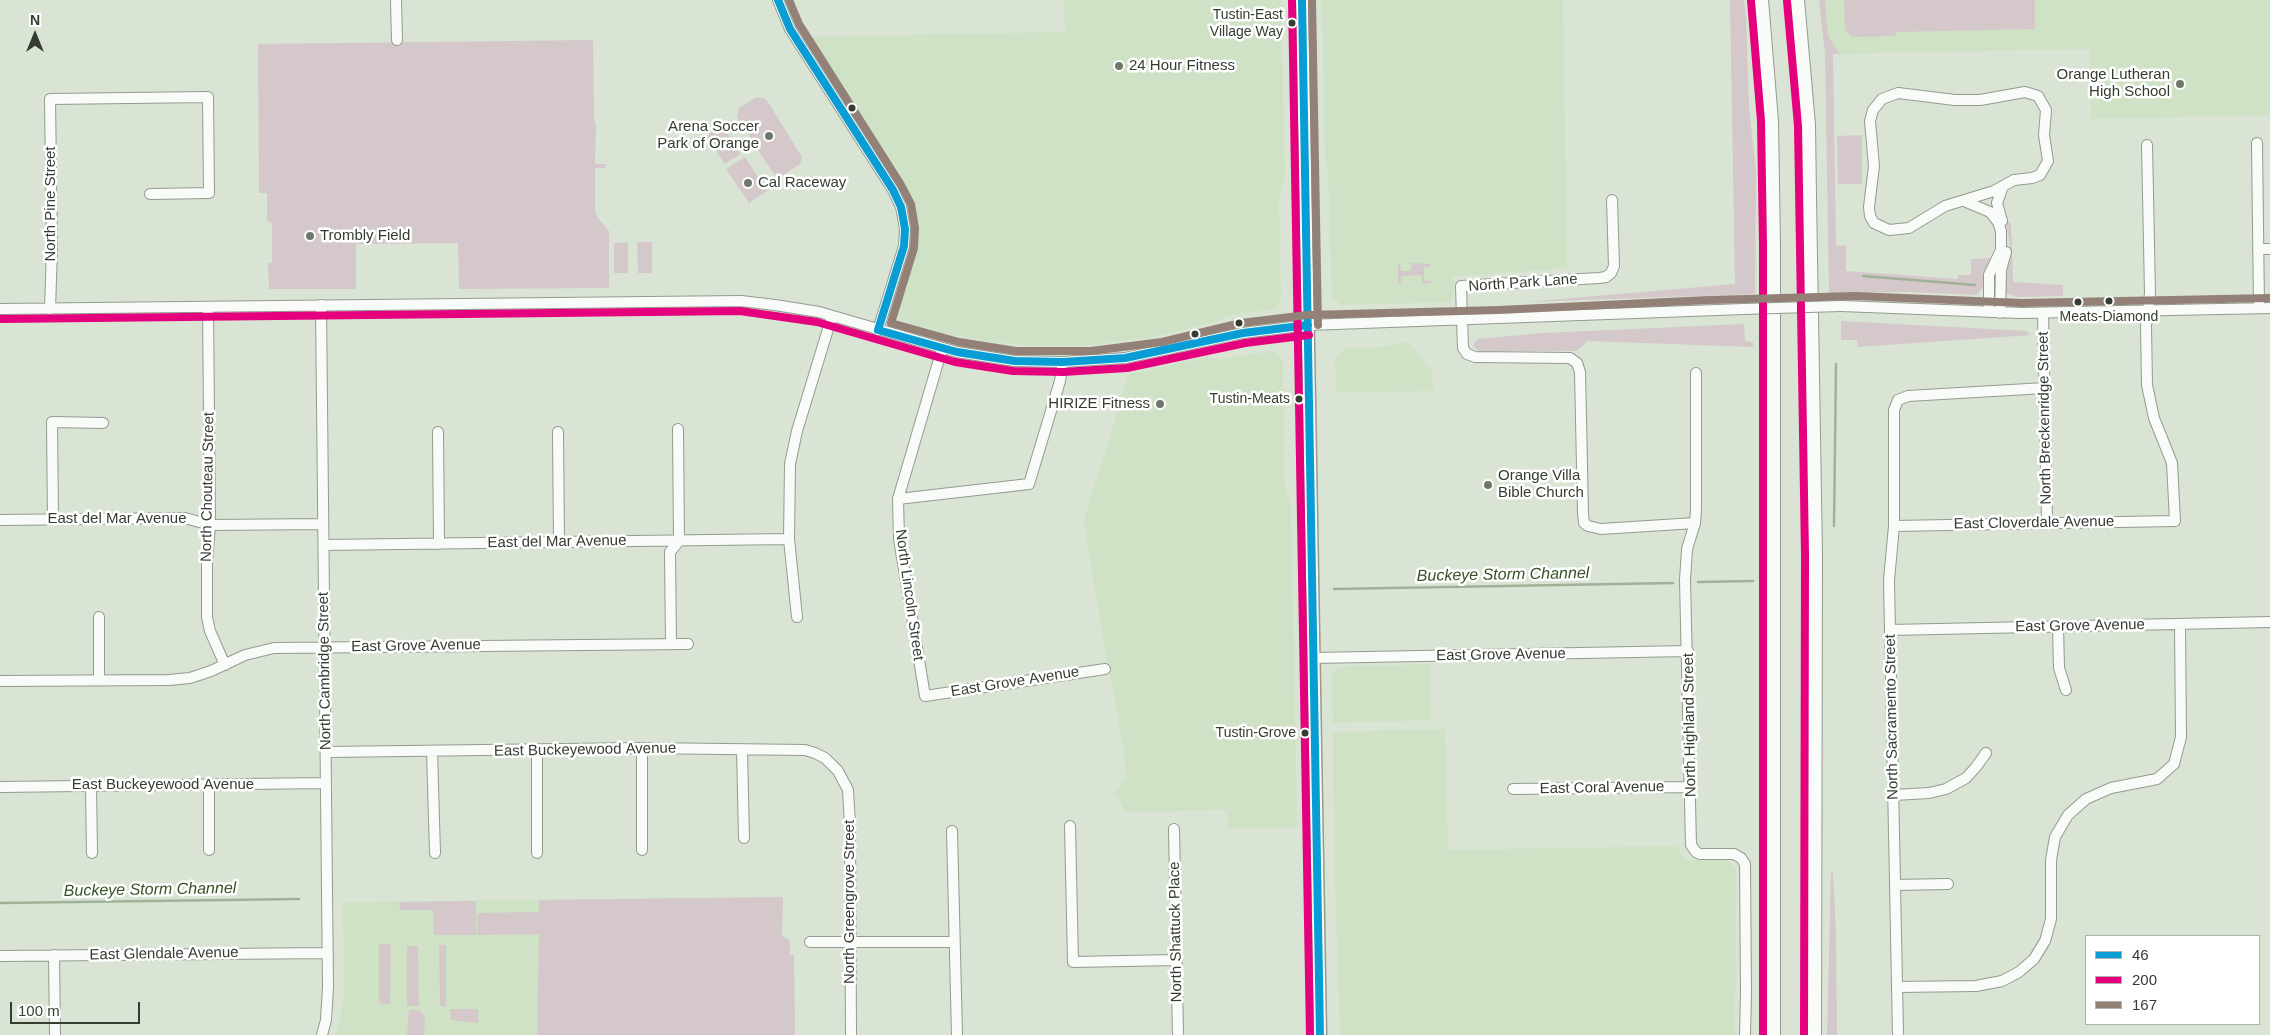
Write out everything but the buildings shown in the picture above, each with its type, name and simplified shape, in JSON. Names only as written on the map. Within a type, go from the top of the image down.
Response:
[{"type":"highway","points":[[1761,0],[1771,121],[1773,245],[1773,1035]]},
{"type":"highway","points":[[1797,0],[1808,125],[1815,555],[1814,1035]]},
{"type":"main road","points":[[1302,0],[1320,1035]]},
{"type":"street","points":[[396,0],[397,40]]},
{"type":"street","points":[[778,0],[790,29],[893,190],[901,207],[905,229],[904,246],[878,330]]},
{"type":"street","points":[[2025,92],[2035,94],[2044,102],[2046,110],[2044,135],[2048,157],[2047,166],[2036,177],[2014,180],[1994,191],[1963,200],[1940,208],[1917,224],[1904,230],[1885,230],[1874,223],[1870,216],[1869,207],[1874,166],[1870,121],[1873,110],[1882,98],[1898,93],[1965,100],[1986,99],[2025,92]]},
{"type":"street","name":"North Pine Street","points":[[50,309],[52,249],[50,98],[208,97],[209,193],[150,194]]},
{"type":"street","points":[[2257,143],[2259,308]]},
{"type":"street","points":[[2146,310],[2150,293],[2147,145]]},
{"type":"street","points":[[2000,313],[2000,270],[2006,254],[2007,241],[2005,228],[1997,209],[2003,186]]},
{"type":"street","name":"North Park Lane","points":[[1612,200],[1614,266],[1606,277],[1461,286],[1463,348],[1471,356],[1570,358],[1577,363],[1580,372],[1584,522],[1588,526],[1601,529],[1695,523]]},
{"type":"street","points":[[1963,200],[1990,212],[1998,222],[2001,231],[2002,250],[1989,275],[1989,312]]},
{"type":"street","points":[[2258,249],[2270,249]]},
{"type":"street","points":[[0,309],[721,301],[775,305],[832,316],[942,348],[1001,359],[1063,362],[1126,358],[1243,333],[1308,325],[1841,306],[2000,313],[2270,308]]},
{"type":"street","name":"North Cambridge Street","points":[[321,306],[328,953],[328,1004],[322,1035]]},
{"type":"street","name":"North Chouteau Street","points":[[208,307],[210,525],[207,563],[207,617],[210,631],[225,665]]},
{"type":"street","name":"East Cloverdale Avenue","points":[[1894,526],[2175,521],[2172,463],[2149,401],[2146,310]]},
{"type":"street","name":"North Breckenridge Street","points":[[2043,313],[2047,523]]},
{"type":"street","points":[[796,617],[789,539],[790,464],[793,446],[832,316]]},
{"type":"street","name":"North Lincoln Street","points":[[925,696],[899,540],[898,499],[942,348]]},
{"type":"street","points":[[898,499],[1029,484],[1060,381],[1063,362]]},
{"type":"street","name":"North Highland Street","points":[[1696,373],[1695,523],[1687,549],[1686,561],[1693,848],[1704,854],[1729,854],[1744,860],[1746,868],[1745,1035]]},
{"type":"street","name":"North Sacramento Street","points":[[1898,1035],[1889,580],[1894,526],[1893,418],[1898,400],[1915,395],[2045,388]]},
{"type":"street","points":[[54,519],[52,422],[103,423]]},
{"type":"street","points":[[671,644],[670,552],[679,541],[678,429]]},
{"type":"street","points":[[438,432],[440,544]]},
{"type":"street","points":[[558,432],[559,542]]},
{"type":"street","name":"East del Mar Avenue","points":[[0,520],[185,518],[210,525],[323,524]]},
{"type":"street","name":"East del Mar Avenue","points":[[324,545],[789,539]]},
{"type":"street","points":[[99,617],[99,680]]},
{"type":"street","name":"East Grove Avenue","points":[[1890,630],[2270,622]]},
{"type":"street","points":[[1897,987],[1976,986],[2002,981],[2019,972],[2034,959],[2045,940],[2051,919],[2051,860],[2055,838],[2068,814],[2086,800],[2111,788],[2157,778],[2174,764],[2182,737],[2180,624]]},
{"type":"street","points":[[2058,626],[2059,668],[2066,690]]},
{"type":"street","name":"East Grove Avenue","points":[[0,681],[190,678],[259,650],[688,644]]},
{"type":"street","name":"East Grove Avenue","points":[[1313,658],[1688,651]]},
{"type":"street","name":"East Grove Avenue","points":[[925,696],[1105,668]]},
{"type":"street","points":[[642,748],[642,850]]},
{"type":"street","name":"East Buckeyewood Avenue","points":[[326,752],[642,748],[805,750],[826,758],[838,771]]},
{"type":"street","points":[[537,750],[537,853]]},
{"type":"street","points":[[742,750],[744,838]]},
{"type":"street","points":[[432,751],[434,853]]},
{"type":"street","points":[[1894,795],[1929,793],[1946,789],[1966,778],[1986,752]]},
{"type":"street","name":"North Greengrove Street","points":[[838,771],[848,790],[849,806],[851,1035]]},
{"type":"street","name":"East Buckeyewood Avenue","points":[[0,787],[326,783]]},
{"type":"street","points":[[91,785],[92,853]]},
{"type":"street","points":[[209,785],[209,850]]},
{"type":"street","name":"East Coral Avenue","points":[[1513,789],[1691,787]]},
{"type":"street","points":[[1070,826],[1073,962],[1176,960]]},
{"type":"street","name":"North Shattuck Place","points":[[1174,828],[1178,1035]]},
{"type":"street","points":[[952,831],[956,1035]]},
{"type":"street","points":[[1895,885],[1948,884]]},
{"type":"street","points":[[810,942],[954,942]]},
{"type":"street","name":"East Glendale Avenue","points":[[0,956],[328,953]]},
{"type":"street","points":[[54,955],[55,1035]]},
{"type":"shaded area","points":[[1064,0],[1281,0],[1285,177],[1279,201],[1281,300],[1274,309],[1231,315],[1214,322],[1153,337],[1086,346],[1033,346],[983,341],[941,332],[900,320],[896,313],[913,261],[916,243],[917,222],[911,202],[905,188],[808,37],[1065,32]]},
{"type":"shaded area","points":[[1322,0],[1563,0],[1567,268],[1453,277],[1454,295],[1449,302],[1341,305],[1332,297],[1328,170],[1325,159]]},
{"type":"shaded area","points":[[1730,0],[1744,0],[1746,16],[1749,108],[1756,171],[1755,294],[1526,302],[1735,284]]},
{"type":"shaded area","name":"Orange Lutheran High School","points":[[1819,0],[2270,0],[2270,115],[2091,119],[2090,49],[1825,54]]},
{"type":"shaded area","points":[[1819,0],[1825,0],[1828,36],[1840,54],[1833,54],[1836,245],[1846,246],[1846,271],[1958,279],[1958,275],[1971,275],[1971,259],[1994,258],[1988,264],[1983,287],[1977,295],[1908,292],[1829,293],[1825,54]]},
{"type":"shaded area","points":[[1844,0],[2035,0],[2035,29],[1896,32],[1895,36],[1852,37],[1845,30]]},
{"type":"shaded area","points":[[593,40],[594,121],[596,122],[595,164],[607,164],[604,168],[595,168],[595,211],[598,218],[609,231],[609,288],[459,289],[458,243],[356,244],[356,289],[269,289],[268,263],[272,262],[272,223],[267,221],[267,193],[259,193],[258,44]]},
{"type":"shaded area","name":"Arena Soccer Park of Orange","points":[[757,97],[766,99],[802,157],[800,164],[783,175],[773,173],[737,117],[739,108]]},
{"type":"shaded area","points":[[719,127],[724,128],[740,153],[726,163],[723,162],[708,137],[709,133]]},
{"type":"shaded area","points":[[1862,135],[1862,184],[1838,184],[1837,136]]},
{"type":"shaded area","name":"Cal Raceway","points":[[745,157],[767,191],[749,203],[726,169]]},
{"type":"shaded area","points":[[2006,220],[2011,224],[2013,282],[2063,285],[2063,296],[2017,297],[2006,293],[2004,276],[2010,247]]},
{"type":"shaded area","points":[[628,242],[628,273],[614,273],[614,243]]},
{"type":"shaded area","points":[[637,242],[652,242],[652,273],[638,273]]},
{"type":"shaded area","points":[[1411,263],[1431,264],[1430,267],[1424,267],[1424,281],[1431,281],[1431,283],[1422,284],[1422,275],[1401,276],[1401,283],[1398,283],[1398,264],[1400,264],[1401,271],[1411,271]]},
{"type":"shaded area","points":[[1841,321],[2026,331],[2031,335],[1858,347],[1857,340],[1841,340]]},
{"type":"shaded area","points":[[1744,324],[1745,341],[1753,342],[1753,347],[1588,341],[1576,351],[1479,351],[1473,346],[1477,339],[1544,333]]},
{"type":"shaded area","points":[[1408,341],[1428,367],[1432,367],[1433,391],[1336,392],[1335,358],[1345,348],[1381,347]]},
{"type":"shaded area","points":[[1273,351],[1283,360],[1284,478],[1291,509],[1297,827],[1228,829],[1227,810],[1125,812],[1115,792],[1124,779],[1126,771],[1123,745],[1084,520],[1129,374],[1207,357],[1220,359]]},
{"type":"shaded area","points":[[1430,664],[1431,720],[1333,723],[1332,674],[1336,669],[1342,667]]},
{"type":"shaded area","points":[[1445,729],[1448,850],[1677,846],[1682,857],[1689,860],[1728,860],[1736,869],[1735,1035],[1340,1035],[1334,853],[1333,732]]},
{"type":"shaded area","points":[[1831,871],[1833,873],[1836,933],[1837,1035],[1827,1035]]},
{"type":"shaded area","points":[[783,897],[782,936],[790,941],[790,955],[794,955],[795,1035],[337,1035],[344,995],[343,902]]},
{"type":"shaded area","points":[[783,897],[782,936],[790,941],[790,955],[794,955],[795,1035],[537,1035],[539,934],[477,935],[477,913],[539,912],[539,900]]},
{"type":"shaded area","points":[[476,901],[476,935],[434,935],[433,910],[400,910],[399,902]]},
{"type":"shaded area","points":[[379,944],[391,944],[390,1005],[379,1003]]},
{"type":"shaded area","points":[[439,945],[446,945],[446,1006],[440,1006]]},
{"type":"shaded area","points":[[407,946],[418,946],[419,1006],[407,1006]]},
{"type":"shaded area","points":[[450,1009],[478,1009],[478,1023],[451,1020]]},
{"type":"shaded area","points":[[409,1010],[419,1010],[425,1017],[424,1035],[407,1035]]},
{"type":"waterway","name":"Buckeye Storm Channel","points":[[1863,276],[1975,285]]},
{"type":"waterway","name":"Buckeye Storm Channel","points":[[1834,526],[1836,364]]},
{"type":"waterway","name":"Buckeye Storm Channel","points":[[1698,582],[1753,581]]},
{"type":"waterway","name":"Buckeye Storm Channel","points":[[1334,589],[1673,583]]},
{"type":"waterway","name":"Buckeye Storm Channel","points":[[0,903],[299,899]]},
{"type":"transit line","name":"46","points":[[778,0],[790,29],[893,190],[901,207],[905,229],[904,246],[878,330]]},
{"type":"transit line","name":"167","points":[[789,0],[799,24],[901,185],[911,204],[915,228],[914,248],[891,323],[959,342],[1016,351],[1091,351],[1162,342],[1241,323],[1307,315],[1499,310],[1709,300],[1856,296],[2022,303],[2270,298]]},
{"type":"transit line","name":"200","points":[[1292,0],[1310,1035]]},
{"type":"transit line","name":"46","points":[[1302,0],[1320,1035]]},
{"type":"transit line","name":"167","points":[[1312,0],[1318,325]]},
{"type":"transit line","name":"200","points":[[1751,1],[1761,121],[1763,245],[1763,1035]]},
{"type":"transit line","name":"200","points":[[1787,1],[1798,126],[1805,555],[1804,1035]]},
{"type":"transit line","name":"200","points":[[0,319],[740,311],[817,322],[955,362],[1013,371],[1063,372],[1127,368],[1245,343],[1309,335]]},
{"type":"transit line","name":"46","points":[[878,330],[957,352],[1015,361],[1063,362],[1125,358],[1243,333],[1308,325]]},
{"type":"place","name":"Tustin-East Village Way","points":[[1292,23]]},
{"type":"place","name":"24 Hour Fitness","points":[[1119,66]]},
{"type":"place","name":"Orange Lutheran High School","points":[[2180,84]]},
{"type":"place","name":"Arena Soccer Park of Orange","points":[[769,136]]},
{"type":"place","name":"Cal Raceway","points":[[748,183]]},
{"type":"place","name":"Trombly Field","points":[[310,236]]},
{"type":"place","name":"Meats-Diamond","points":[[2109,301]]},
{"type":"place","name":"Tustin-Meats","points":[[1299,399]]},
{"type":"place","name":"HIRIZE Fitness","points":[[1160,404]]},
{"type":"place","name":"Orange Villa Bible Church","points":[[1488,485]]},
{"type":"place","name":"Tustin-Grove","points":[[1305,733]]}]
